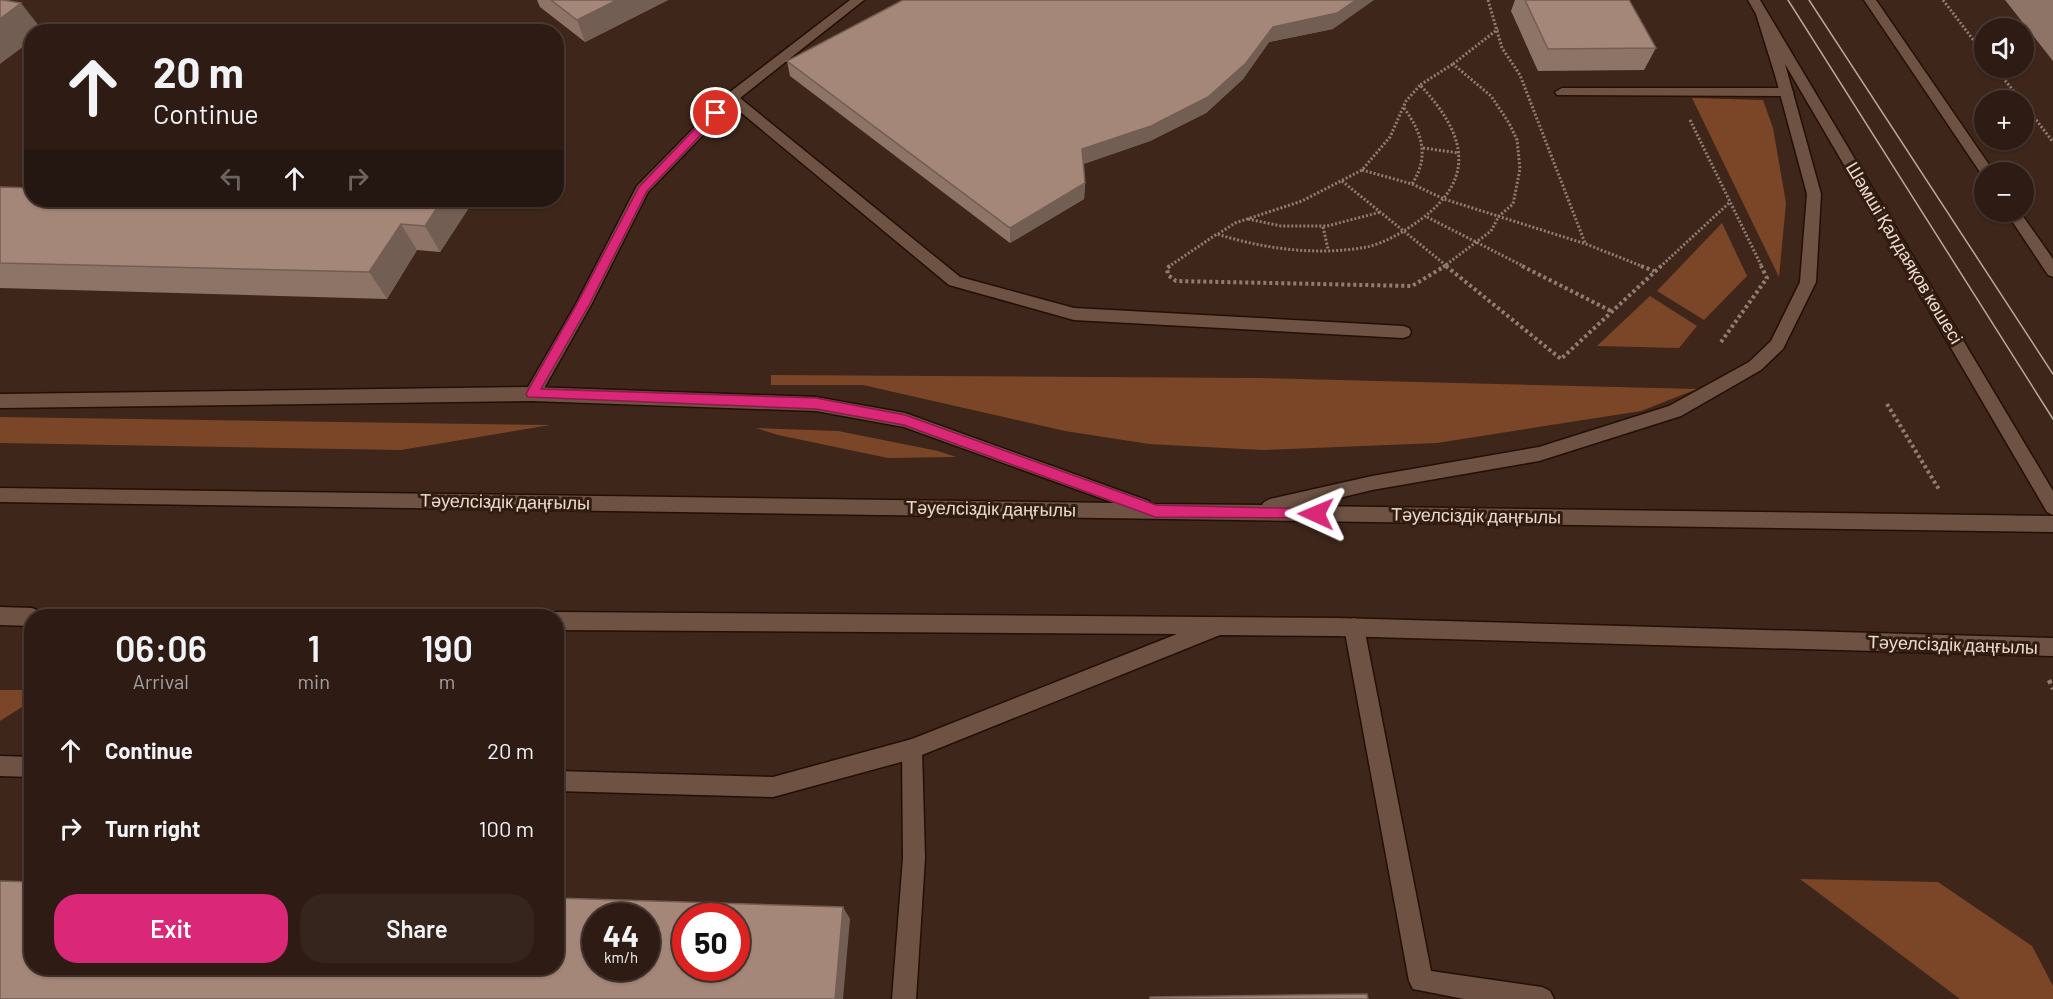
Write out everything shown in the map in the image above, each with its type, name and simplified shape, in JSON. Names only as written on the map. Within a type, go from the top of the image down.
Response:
[{"type":"main road","points":[[532,394],[583,305],[642,189],[731,98],[858,0]]},
{"type":"main road","points":[[1870,0],[1980,162]]},
{"type":"main road","points":[[1245,513],[1372,483],[1539,454],[1675,411],[1755,366],[1777,345],[1808,282],[1814,194],[1787,92],[1758,6]]},
{"type":"main road","name":"Шәмші Қалдаяқов көшесі","points":[[1758,6],[2053,507]]},
{"type":"main road","points":[[1562,92],[1787,92]]},
{"type":"main road","points":[[731,98],[955,281],[1074,314],[1403,332]]},
{"type":"main road","points":[[2020,222],[2053,271]]},
{"type":"main road","points":[[0,401],[532,394],[816,404],[905,420],[1155,511]]},
{"type":"main road","name":"Тәуелсіздік даңғылы","points":[[0,495],[2053,524]]},
{"type":"main road","points":[[0,616],[24,617]]},
{"type":"main road","name":"Тәуелсіздік даңғылы","points":[[564,621],[1354,627],[2053,647]]},
{"type":"main road","points":[[564,781],[773,787],[912,748],[1221,626]]},
{"type":"main road","points":[[1354,627],[1421,981],[1542,999]]},
{"type":"main road","points":[[904,999],[914,858],[912,748]]},
{"type":"main road","points":[[0,766],[24,767]]},
{"type":"path","points":[[1488,0],[1502,48],[1520,75],[1586,244]]},
{"type":"path","points":[[1943,0],[1974,41]]},
{"type":"path","points":[[1453,64],[1491,96],[1509,123],[1516,140],[1520,169],[1513,204],[1499,216],[1491,231],[1412,286],[1176,281],[1168,275],[1167,268],[1235,223],[1302,201],[1362,170],[1390,137],[1403,108],[1420,85],[1453,64],[1498,29]]},
{"type":"path","points":[[2003,78],[2012,90]]},
{"type":"path","points":[[1217,234],[1257,246],[1329,249],[1368,247],[1404,232],[1427,217],[1444,199],[1458,173],[1459,153],[1448,115],[1420,85]]},
{"type":"path","points":[[1403,108],[1422,136],[1423,148],[1419,176],[1412,184]]},
{"type":"path","points":[[1685,112],[1767,278],[1721,342]]},
{"type":"path","points":[[2034,117],[2053,142]]},
{"type":"path","points":[[1423,148],[1459,153]]},
{"type":"path","points":[[1362,170],[1412,184],[1444,199],[1586,244],[1654,271]]},
{"type":"path","points":[[1342,180],[1561,359],[1730,202]]},
{"type":"path","points":[[1247,219],[1281,226],[1323,226],[1381,212]]},
{"type":"path","points":[[1427,217],[1613,312]]},
{"type":"path","points":[[1323,226],[1329,249]]},
{"type":"path","points":[[1887,404],[1959,522]]},
{"type":"shaded area","points":[[1692,98],[1763,100],[1773,128],[1786,203],[1779,277]]},
{"type":"shaded area","points":[[1722,223],[1747,276],[1704,320],[1657,291]]},
{"type":"shaded area","points":[[1650,296],[1697,326],[1679,348],[1597,346]]},
{"type":"shaded area","points":[[771,375],[1258,378],[1697,389],[1641,411],[1437,443],[1263,450],[1149,444],[1065,431],[863,385],[771,385]]},
{"type":"shaded area","points":[[0,417],[550,425],[401,450],[0,443]]},
{"type":"shaded area","points":[[756,428],[838,431],[938,451],[956,457],[888,458],[778,435]]},
{"type":"shaded area","points":[[0,690],[23,690],[22,707],[0,721]]},
{"type":"shaded area","points":[[1800,879],[1938,882],[2032,946],[2053,986],[2053,999],[1960,999]]},
{"type":"building","points":[[0,0],[3,0],[21,3],[0,19]]},
{"type":"building","points":[[551,0],[617,0],[577,20]]},
{"type":"building","points":[[903,0],[1356,0],[1337,13],[1273,27],[1246,63],[1208,97],[1151,126],[1082,149],[1085,183],[1010,228],[787,61]]},
{"type":"building","points":[[1525,0],[1629,0],[1656,48],[1548,49]]},
{"type":"building","points":[[0,187],[24,188],[24,207],[437,207],[425,226],[401,224],[369,272],[0,263]]},
{"type":"building","points":[[0,881],[24,882],[24,975],[564,975],[564,898],[715,903],[672,903],[672,981],[750,981],[750,904],[843,907],[835,999],[0,999]]},
{"type":"building","points":[[1367,994],[1368,999],[1150,999],[1150,997]]},
{"type":"tram line","points":[[1788,0],[2053,419]]},
{"type":"tram line","points":[[1809,0],[2053,374]]},
{"type":"route","points":[[716,113],[642,189],[583,305],[532,394],[816,404],[905,420],[1155,511],[1316,514]]}]
